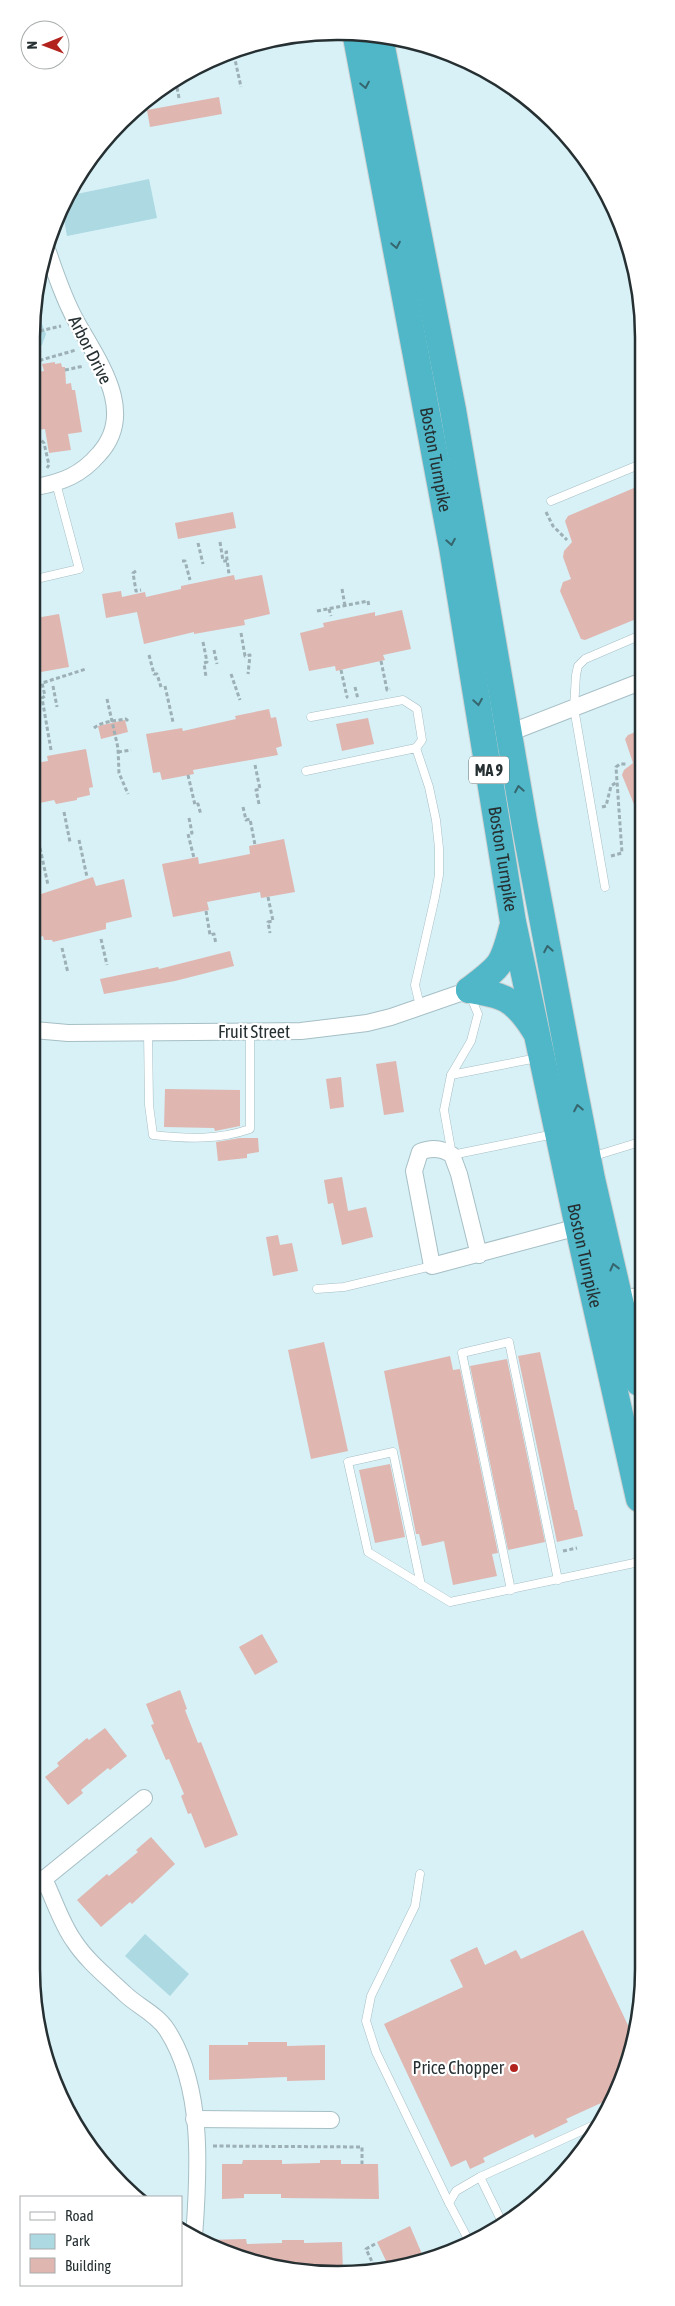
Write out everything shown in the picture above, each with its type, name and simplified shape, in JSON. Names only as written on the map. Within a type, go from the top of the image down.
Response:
[{"type":"highway","name":"Boston Turnpike","points":[[357,41],[452,547],[513,922],[578,1227],[635,1481]]},
{"type":"highway","name":"Boston Turnpike","points":[[381,44],[453,410],[509,734],[588,1158],[630,1298],[635,1345]]},
{"type":"highway","points":[[469,990],[496,970],[503,961],[513,922]]},
{"type":"highway","points":[[469,990],[499,995],[511,1002],[528,1020],[539,1046]]},
{"type":"street","name":"Arbor Drive","points":[[40,480],[56,483],[73,477],[87,468],[110,440],[115,424],[114,399],[101,363],[60,289],[50,260]]},
{"type":"street","points":[[509,734],[635,684]]},
{"type":"street","name":"Fruit Street","points":[[40,1031],[68,1033],[302,1031],[368,1023],[469,990]]},
{"type":"street","points":[[479,1255],[459,1174],[452,1155],[446,1151],[429,1148],[420,1152],[416,1159],[414,1171],[432,1266],[479,1255],[578,1227]]},
{"type":"street","points":[[144,1798],[44,1879],[72,1939],[83,1954],[134,2003],[157,2018],[166,2029],[177,2050],[190,2088],[197,2146],[194,2229]]},
{"type":"street","points":[[194,2119],[331,2120]]},
{"type":"lane","points":[[551,501],[635,466]]},
{"type":"lane","points":[[40,578],[79,569],[56,483]]},
{"type":"lane","points":[[605,887],[574,708],[576,675],[578,666],[585,659],[635,637]]},
{"type":"lane","points":[[306,771],[416,748],[422,740],[417,709],[403,700],[311,717]]},
{"type":"lane","points":[[416,748],[429,787],[436,820],[439,848],[439,875],[415,985],[420,1006]]},
{"type":"lane","points":[[469,990],[478,1014],[471,1041],[451,1075],[444,1110],[452,1155],[558,1133]]},
{"type":"lane","points":[[148,1032],[149,1105],[154,1135],[189,1139],[230,1135],[250,1129],[250,1032]]},
{"type":"lane","points":[[451,1075],[539,1046]]},
{"type":"lane","points":[[588,1158],[635,1144]]},
{"type":"lane","points":[[317,1290],[344,1287],[432,1266]]},
{"type":"lane","points":[[511,1590],[462,1353],[509,1342],[558,1580]]},
{"type":"lane","points":[[421,1585],[393,1452],[348,1462],[368,1552],[421,1585],[450,1602],[635,1563]]},
{"type":"lane","points":[[420,1874],[415,1906],[371,1996],[366,2022],[376,2052],[466,2236]]},
{"type":"lane","points":[[449,2204],[456,2191],[480,2177],[589,2127]]},
{"type":"lane","points":[[480,2177],[500,2218]]},
{"type":"path","points":[[235,59],[241,87]]},
{"type":"path","points":[[177,87],[179,98]]},
{"type":"path","points":[[40,331],[63,325]]},
{"type":"path","points":[[40,362],[78,350]]},
{"type":"path","points":[[65,370],[86,366]]},
{"type":"path","points":[[40,440],[44,444],[49,465],[40,479]]},
{"type":"path","points":[[551,501],[544,509],[553,526],[567,540]]},
{"type":"path","points":[[220,542],[223,561],[227,561]]},
{"type":"path","points":[[198,543],[203,564]]},
{"type":"path","points":[[228,552],[226,552],[229,574]]},
{"type":"path","points":[[182,561],[185,561],[190,580]]},
{"type":"path","points":[[136,571],[133,573],[136,591],[142,590]]},
{"type":"path","points":[[342,589],[345,606]]},
{"type":"path","points":[[317,611],[368,601],[369,608]]},
{"type":"path","points":[[330,609],[331,616]]},
{"type":"path","points":[[241,633],[245,656],[250,655],[248,674]]},
{"type":"path","points":[[203,642],[207,662],[204,662],[206,677]]},
{"type":"path","points":[[214,650],[217,664]]},
{"type":"path","points":[[149,655],[154,674],[157,674],[163,687],[174,722]]},
{"type":"path","points":[[381,661],[387,690],[390,689],[393,702]]},
{"type":"path","points":[[51,750],[43,710],[42,698],[45,696],[42,683],[86,669]]},
{"type":"path","points":[[341,670],[347,697],[343,698],[345,710]]},
{"type":"path","points":[[231,674],[240,700]]},
{"type":"path","points":[[53,686],[57,707]]},
{"type":"path","points":[[107,699],[118,752],[119,773],[128,794]]},
{"type":"path","points":[[94,728],[98,725],[126,719],[128,721]]},
{"type":"path","points":[[118,752],[131,750]]},
{"type":"path","points":[[600,858],[622,854],[616,767],[620,764],[627,764]]},
{"type":"path","points":[[255,765],[260,789],[256,790],[258,804]]},
{"type":"path","points":[[188,775],[194,805],[198,804],[201,815]]},
{"type":"path","points":[[592,810],[606,806],[611,786],[617,782]]},
{"type":"path","points":[[243,807],[246,820],[250,819],[255,844]]},
{"type":"path","points":[[64,812],[70,842]]},
{"type":"path","points":[[189,818],[192,833],[188,834],[194,858]]},
{"type":"path","points":[[79,840],[87,877]]},
{"type":"path","points":[[40,848],[48,885]]},
{"type":"path","points":[[268,897],[273,921],[268,922],[270,933]]},
{"type":"path","points":[[206,910],[210,935],[214,934],[216,944]]},
{"type":"path","points":[[101,940],[107,965]]},
{"type":"path","points":[[62,948],[68,973]]},
{"type":"path","points":[[212,2146],[362,2147],[362,2164]]},
{"type":"path","points":[[373,2263],[366,2249],[375,2244]]},
{"type":"green space","points":[[149,179],[157,218],[67,236],[64,221],[77,194]]},
{"type":"green space","points":[[41,321],[46,334],[40,346]]},
{"type":"green space","points":[[145,1934],[189,1974],[170,1996],[125,1956]]},
{"type":"building","points":[[219,97],[222,114],[150,127],[147,110]]},
{"type":"building","points":[[61,363],[62,367],[65,367],[66,384],[71,383],[72,390],[75,390],[82,432],[68,434],[71,450],[49,453],[45,429],[40,430],[40,372],[44,371],[42,364]]},
{"type":"building","points":[[635,488],[635,619],[585,640],[581,639],[560,591],[563,582],[571,579],[563,557],[564,551],[572,542],[565,521],[568,516]]},
{"type":"building","points":[[233,512],[236,528],[178,539],[175,523]]},
{"type":"building","points":[[234,575],[235,580],[262,575],[270,614],[244,620],[245,625],[194,634],[194,632],[144,644],[137,612],[106,618],[102,594],[121,591],[122,597],[145,592],[146,597],[181,589],[181,586]]},
{"type":"building","points":[[402,610],[411,649],[383,655],[385,660],[336,671],[335,666],[309,671],[300,633],[324,627],[323,623],[375,612],[375,616]]},
{"type":"building","points":[[59,614],[69,667],[41,672],[40,617]]},
{"type":"building","points":[[269,709],[271,718],[276,717],[282,746],[276,748],[278,755],[193,770],[194,774],[162,780],[160,772],[153,773],[146,734],[182,728],[183,731],[236,719],[235,716]]},
{"type":"building","points":[[368,718],[374,744],[342,751],[336,724]]},
{"type":"building","points":[[125,720],[128,732],[101,739],[98,726]]},
{"type":"building","points":[[635,732],[635,807],[622,775],[624,770],[633,763],[625,739],[628,735]]},
{"type":"building","points":[[86,749],[93,787],[89,788],[90,795],[77,798],[77,800],[56,804],[54,800],[40,803],[40,762],[48,761],[47,756]]},
{"type":"building","points":[[284,839],[295,892],[261,898],[260,892],[207,902],[209,910],[173,917],[162,864],[198,857],[199,864],[250,854],[249,846]]},
{"type":"building","points":[[93,877],[96,886],[124,879],[132,917],[106,923],[106,929],[53,942],[52,940],[44,940],[43,936],[40,937],[40,894]]},
{"type":"building","points":[[230,951],[234,966],[175,981],[104,994],[100,979],[158,967],[159,969]]},
{"type":"building","points":[[396,1061],[404,1112],[384,1115],[376,1064]]},
{"type":"building","points":[[341,1077],[344,1107],[330,1109],[326,1079]]},
{"type":"building","points":[[165,1089],[240,1090],[240,1126],[215,1131],[214,1128],[164,1127]]},
{"type":"building","points":[[240,1138],[258,1138],[259,1152],[247,1154],[247,1158],[218,1161],[216,1142]]},
{"type":"building","points":[[342,1177],[348,1211],[366,1207],[373,1237],[342,1245],[333,1203],[328,1204],[324,1180]]},
{"type":"building","points":[[278,1235],[280,1245],[292,1243],[298,1271],[273,1276],[266,1237]]},
{"type":"building","points":[[324,1342],[348,1451],[311,1459],[288,1350]]},
{"type":"building","points":[[540,1352],[575,1510],[577,1510],[583,1536],[557,1542],[518,1356]]},
{"type":"building","points":[[450,1356],[453,1370],[460,1369],[498,1553],[492,1554],[497,1576],[453,1585],[444,1541],[422,1546],[419,1534],[416,1534],[384,1371]]},
{"type":"building","points":[[507,1359],[545,1542],[508,1550],[470,1366]]},
{"type":"building","points":[[390,1464],[405,1537],[375,1543],[359,1470]]},
{"type":"building","points":[[262,1634],[278,1662],[255,1675],[239,1647]]},
{"type":"building","points":[[180,1690],[187,1709],[185,1710],[198,1743],[201,1742],[238,1835],[205,1848],[191,1813],[188,1814],[181,1796],[184,1794],[169,1759],[166,1760],[151,1725],[154,1724],[146,1704]]},
{"type":"building","points":[[105,1728],[127,1756],[110,1770],[108,1768],[81,1790],[83,1793],[68,1805],[45,1777],[59,1766],[57,1763],[87,1738],[89,1740]]},
{"type":"building","points":[[151,1837],[175,1864],[132,1904],[130,1902],[101,1927],[77,1900],[107,1874],[109,1876],[138,1852],[136,1850]]},
{"type":"building","name":"Price Chopper","points":[[583,1930],[629,2027],[619,2064],[603,2102],[566,2119],[568,2122],[535,2138],[533,2134],[483,2158],[485,2162],[470,2169],[466,2160],[451,2167],[384,2024],[463,1987],[450,1960],[477,1947],[485,1965],[516,1950],[521,1959]]},
{"type":"building","points":[[248,2042],[287,2042],[287,2046],[325,2045],[325,2080],[287,2081],[287,2077],[209,2080],[209,2045],[248,2045]]},
{"type":"building","points":[[243,2160],[282,2160],[282,2164],[320,2163],[320,2160],[341,2160],[341,2164],[378,2164],[379,2199],[281,2198],[281,2194],[244,2194],[244,2198],[222,2199],[222,2164],[242,2164]]},
{"type":"building","points":[[410,2226],[422,2254],[386,2261],[377,2242]]},
{"type":"building","points":[[246,2239],[247,2244],[282,2243],[282,2240],[304,2240],[304,2243],[342,2242],[343,2266],[279,2260],[242,2250],[217,2240]]},
{"type":"place","name":"Price Chopper","points":[[514,2068]]}]
